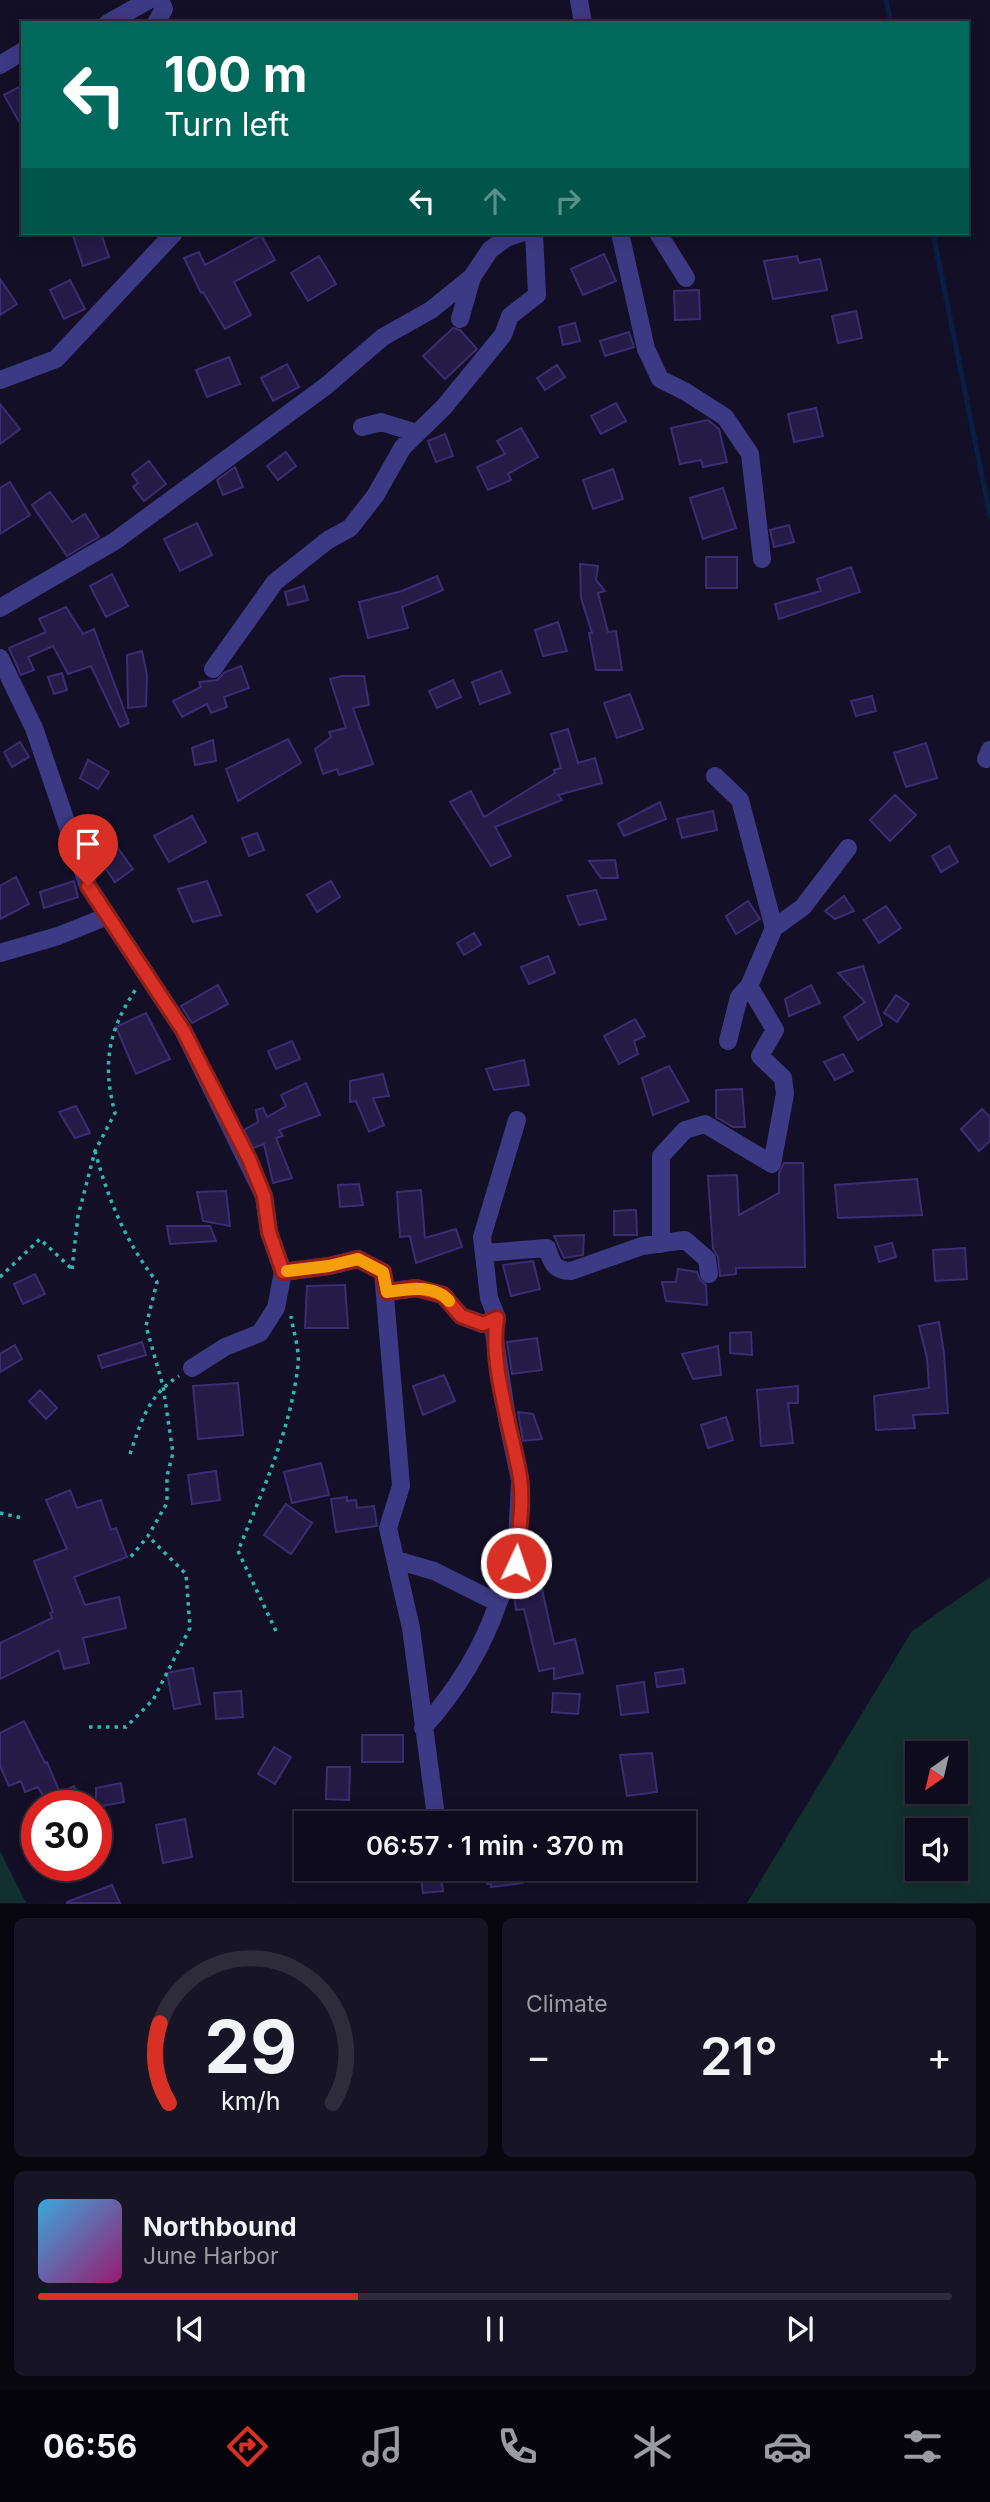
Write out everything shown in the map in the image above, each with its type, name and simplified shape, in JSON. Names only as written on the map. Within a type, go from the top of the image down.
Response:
[{"type":"street","points":[[112,21],[149,0]]},
{"type":"street","points":[[157,21],[164,9],[160,0]]},
{"type":"street","points":[[579,0],[583,21]]},
{"type":"street","points":[[0,65],[21,52]]},
{"type":"street","points":[[0,380],[56,359],[172,235]]},
{"type":"street","points":[[0,608],[115,541],[326,386],[383,337],[431,310],[472,277],[490,250],[506,238],[522,235]]},
{"type":"street","points":[[213,669],[275,582],[319,546],[350,528],[375,496],[403,447],[444,407],[503,335],[510,316],[537,295],[528,235]]},
{"type":"street","points":[[620,235],[646,349],[660,379],[725,417],[750,454],[762,559]]},
{"type":"street","points":[[659,235],[687,278]]},
{"type":"street","points":[[460,319],[472,277]]},
{"type":"street","points":[[362,427],[381,422],[417,433]]},
{"type":"street","points":[[0,658],[34,728],[88,886],[183,1030],[249,1159],[264,1196],[269,1232],[283,1272],[276,1308],[260,1333],[225,1347],[192,1368]]},
{"type":"street","points":[[715,776],[740,800],[774,928]]},
{"type":"street","points":[[728,1041],[739,997],[749,986],[774,928],[803,907],[848,848]]},
{"type":"street","points":[[0,953],[58,936],[108,916]]},
{"type":"street","points":[[661,1244],[661,1156],[684,1130],[705,1124],[772,1164],[785,1094],[783,1078],[760,1056],[775,1030],[749,986]]},
{"type":"street","points":[[424,1728],[466,1670],[487,1634],[516,1563],[520,1480],[508,1424],[494,1333],[497,1318],[489,1298],[482,1237],[517,1119]]},
{"type":"street","points":[[484,1253],[547,1248],[554,1266],[561,1271],[571,1271],[661,1244],[685,1240],[707,1259],[709,1275]]},
{"type":"street","points":[[283,1272],[358,1259],[383,1272],[387,1292],[401,1486],[388,1528],[411,1628],[435,1811]]},
{"type":"street","points":[[387,1292],[416,1288],[443,1295],[461,1316],[483,1324],[497,1318]]},
{"type":"street","points":[[396,1560],[434,1571],[498,1604]]},
{"type":"path","points":[[0,1277],[40,1239],[72,1269],[78,1216],[95,1151],[115,1114],[107,1084],[112,1032],[147,973]]},
{"type":"path","points":[[95,1151],[109,1200],[136,1255],[157,1282],[146,1326],[163,1386],[173,1453],[167,1476],[167,1503],[148,1536],[129,1559]]},
{"type":"path","points":[[276,1631],[238,1551],[265,1485],[299,1362],[290,1310]]},
{"type":"path","points":[[130,1454],[147,1405],[163,1386],[192,1368]]},
{"type":"path","points":[[0,1513],[22,1518]]},
{"type":"path","points":[[89,1727],[126,1727],[153,1700],[190,1628],[186,1574],[148,1536]]},
{"type":"green space","points":[[990,1577],[990,1903],[747,1903],[912,1631]]},
{"type":"green space","points":[[0,1851],[26,1903],[0,1903]]},
{"type":"building","points":[[21,86],[21,125],[4,95]]},
{"type":"building","points":[[73,235],[102,235],[109,257],[83,266]]},
{"type":"building","points":[[261,235],[275,260],[234,282],[251,315],[225,329],[203,292],[201,293],[184,258],[199,252],[205,265]]},
{"type":"building","points":[[604,254],[616,281],[583,295],[571,269]]},
{"type":"building","points":[[319,256],[336,284],[308,301],[291,273]]},
{"type":"building","points":[[797,256],[799,263],[820,259],[827,290],[773,299],[764,261]]},
{"type":"building","points":[[0,279],[17,304],[0,315]]},
{"type":"building","points":[[70,280],[85,309],[64,319],[50,290]]},
{"type":"building","points":[[699,290],[700,319],[675,320],[674,291]]},
{"type":"building","points":[[856,311],[862,338],[838,343],[832,316]]},
{"type":"building","points":[[575,323],[580,341],[563,345],[559,327]]},
{"type":"building","points":[[453,328],[460,330],[477,349],[445,379],[423,356]]},
{"type":"building","points":[[629,332],[634,347],[605,356],[600,341]]},
{"type":"building","points":[[229,357],[240,384],[207,397],[196,370]]},
{"type":"building","points":[[287,364],[299,387],[273,401],[261,378]]},
{"type":"building","points":[[557,365],[565,377],[545,390],[537,378]]},
{"type":"building","points":[[616,403],[626,421],[601,434],[591,416]]},
{"type":"building","points":[[0,404],[20,429],[0,444]]},
{"type":"building","points":[[816,408],[823,436],[794,442],[788,414]]},
{"type":"building","points":[[708,420],[719,429],[727,462],[703,467],[701,460],[680,464],[671,428]]},
{"type":"building","points":[[521,428],[538,457],[508,474],[511,480],[488,490],[477,467],[505,454],[497,441]]},
{"type":"building","points":[[445,434],[453,456],[436,462],[428,441]]},
{"type":"building","points":[[286,452],[296,466],[278,480],[267,466]]},
{"type":"building","points":[[149,461],[166,484],[144,501],[133,487],[138,483],[132,474]]},
{"type":"building","points":[[235,467],[243,487],[223,495],[217,480]]},
{"type":"building","points":[[613,469],[623,499],[593,509],[583,480]]},
{"type":"building","points":[[10,482],[30,515],[0,534],[0,488]]},
{"type":"building","points":[[723,488],[736,528],[703,539],[690,498]]},
{"type":"building","points":[[50,492],[72,522],[85,514],[99,537],[67,556],[32,505]]},
{"type":"building","points":[[197,523],[212,555],[180,571],[164,539]]},
{"type":"building","points":[[789,525],[794,542],[774,547],[770,530]]},
{"type":"building","points":[[706,557],[737,557],[737,588],[706,588]]},
{"type":"building","points":[[580,564],[598,566],[596,580],[605,591],[598,593],[608,632],[616,631],[622,670],[596,670],[589,633],[592,633],[581,598]]},
{"type":"building","points":[[851,567],[860,592],[779,619],[775,604],[821,591],[817,579]]},
{"type":"building","points":[[112,574],[128,606],[106,617],[90,586]]},
{"type":"building","points":[[437,576],[443,590],[402,607],[408,628],[368,638],[359,602],[402,591]]},
{"type":"building","points":[[304,586],[308,600],[288,605],[285,592]]},
{"type":"building","points":[[66,607],[83,634],[94,629],[129,723],[120,727],[91,666],[68,674],[53,646],[28,657],[34,670],[21,675],[9,648],[46,632],[39,619]]},
{"type":"building","points":[[558,622],[567,651],[543,656],[535,630]]},
{"type":"building","points":[[142,651],[147,675],[146,706],[128,708],[127,655]]},
{"type":"building","points":[[241,666],[249,688],[224,697],[227,707],[211,713],[207,704],[182,717],[173,701],[201,687],[199,682],[217,680],[225,672]]},
{"type":"building","points":[[501,671],[510,693],[480,704],[472,682]]},
{"type":"building","points":[[62,673],[67,690],[54,694],[48,677]]},
{"type":"building","points":[[364,676],[369,705],[353,708],[373,764],[339,775],[337,769],[323,774],[315,749],[331,737],[329,732],[346,728],[330,679]]},
{"type":"building","points":[[453,680],[461,697],[437,708],[429,691]]},
{"type":"building","points":[[630,694],[643,729],[617,738],[604,703]]},
{"type":"building","points":[[872,696],[876,711],[856,716],[851,701]]},
{"type":"building","points":[[568,729],[578,763],[595,758],[602,783],[558,795],[562,800],[495,827],[511,856],[491,866],[450,802],[471,791],[484,817],[561,768],[551,734]]},
{"type":"building","points":[[288,739],[301,763],[238,801],[226,769]]},
{"type":"building","points":[[213,740],[216,761],[195,765],[192,748]]},
{"type":"building","points":[[20,742],[29,757],[12,767],[4,752]]},
{"type":"building","points":[[926,743],[937,778],[906,787],[894,753]]},
{"type":"building","points":[[88,760],[109,772],[98,789],[80,778]]},
{"type":"building","points":[[895,795],[916,815],[890,841],[870,820]]},
{"type":"building","points":[[660,802],[666,819],[624,836],[618,824]]},
{"type":"building","points":[[713,811],[717,830],[682,838],[677,819]]},
{"type":"building","points":[[192,816],[206,842],[169,862],[154,836]]},
{"type":"building","points":[[257,833],[264,850],[249,856],[242,838]]},
{"type":"building","points":[[112,840],[133,869],[115,882],[94,852]]},
{"type":"building","points":[[949,846],[958,862],[941,872],[932,856]]},
{"type":"building","points":[[615,860],[618,878],[601,878],[589,861]]},
{"type":"building","points":[[16,877],[29,904],[0,919],[0,886]]},
{"type":"building","points":[[74,881],[78,897],[44,908],[40,892]]},
{"type":"building","points":[[207,881],[221,915],[193,922],[178,889]]},
{"type":"building","points":[[331,881],[340,897],[317,912],[307,895]]},
{"type":"building","points":[[596,890],[606,919],[579,925],[567,896]]},
{"type":"building","points":[[844,896],[854,911],[835,919],[825,911]]},
{"type":"building","points":[[748,901],[760,919],[736,934],[726,916]]},
{"type":"building","points":[[886,906],[901,928],[879,943],[864,920]]},
{"type":"building","points":[[474,933],[481,945],[464,955],[457,943]]},
{"type":"building","points":[[548,956],[555,973],[529,984],[521,967]]},
{"type":"building","points":[[863,966],[882,1025],[858,1040],[844,1017],[865,1002],[838,973]]},
{"type":"building","points":[[218,985],[228,1004],[192,1023],[181,1006]]},
{"type":"building","points":[[811,985],[820,1003],[789,1016],[785,999]]},
{"type":"building","points":[[896,995],[909,1004],[897,1022],[884,1013]]},
{"type":"building","points":[[146,1013],[170,1059],[136,1074],[116,1027]]},
{"type":"building","points":[[635,1019],[645,1036],[634,1041],[638,1054],[619,1064],[604,1036]]},
{"type":"building","points":[[292,1041],[300,1059],[276,1069],[268,1051]]},
{"type":"building","points":[[843,1054],[853,1071],[835,1080],[824,1062]]},
{"type":"building","points":[[524,1060],[529,1085],[494,1090],[486,1069]]},
{"type":"building","points":[[669,1066],[689,1101],[653,1115],[642,1078]]},
{"type":"building","points":[[383,1074],[389,1096],[373,1098],[384,1125],[369,1132],[356,1101],[350,1102],[350,1081]]},
{"type":"building","points":[[306,1083],[320,1115],[279,1130],[283,1136],[276,1138],[292,1178],[273,1183],[264,1144],[253,1148],[244,1130],[258,1122],[256,1110],[263,1108],[267,1117],[286,1106],[281,1095]]},
{"type":"building","points":[[742,1089],[745,1127],[733,1127],[716,1117],[716,1090]]},
{"type":"building","points":[[76,1106],[90,1133],[75,1138],[59,1112]]},
{"type":"building","points":[[982,1109],[990,1117],[990,1141],[979,1151],[961,1129]]},
{"type":"building","points":[[784,1163],[803,1163],[805,1267],[736,1268],[736,1274],[720,1276],[718,1257],[713,1249],[708,1176],[737,1175],[739,1215],[779,1193],[779,1173]]},
{"type":"building","points":[[917,1179],[922,1215],[838,1218],[835,1185]]},
{"type":"building","points":[[359,1184],[363,1205],[340,1207],[338,1185]]},
{"type":"building","points":[[421,1190],[425,1238],[456,1229],[462,1247],[416,1263],[410,1236],[400,1237],[397,1192]]},
{"type":"building","points":[[226,1191],[230,1226],[203,1221],[197,1192]]},
{"type":"building","points":[[636,1210],[637,1235],[614,1235],[614,1211]]},
{"type":"building","points":[[167,1226],[210,1226],[216,1241],[170,1244]]},
{"type":"building","points":[[584,1235],[583,1255],[564,1258],[554,1236]]},
{"type":"building","points":[[892,1243],[896,1257],[879,1262],[875,1247]]},
{"type":"building","points":[[965,1248],[967,1279],[935,1281],[933,1250]]},
{"type":"building","points":[[533,1261],[540,1289],[511,1296],[503,1265]]},
{"type":"building","points":[[678,1269],[697,1272],[706,1285],[707,1305],[666,1301],[662,1282],[676,1282]]},
{"type":"building","points":[[35,1274],[45,1294],[23,1304],[14,1284]]},
{"type":"building","points":[[345,1285],[348,1328],[305,1328],[307,1286]]},
{"type":"building","points":[[939,1322],[948,1413],[913,1415],[915,1428],[876,1430],[874,1396],[929,1388],[927,1358],[919,1326]]},
{"type":"building","points":[[751,1332],[752,1355],[730,1353],[730,1333]]},
{"type":"building","points":[[537,1338],[542,1370],[512,1374],[507,1342]]},
{"type":"building","points":[[142,1342],[146,1355],[102,1368],[98,1356]]},
{"type":"building","points":[[15,1345],[22,1359],[0,1372],[0,1354]]},
{"type":"building","points":[[718,1346],[721,1375],[693,1379],[682,1354]]},
{"type":"building","points":[[444,1375],[455,1401],[423,1415],[413,1386]]},
{"type":"building","points":[[238,1383],[243,1435],[198,1439],[193,1386]]},
{"type":"building","points":[[798,1386],[798,1403],[788,1403],[793,1443],[761,1446],[757,1390]]},
{"type":"building","points":[[40,1390],[57,1408],[46,1419],[29,1401]]},
{"type":"building","points":[[518,1412],[533,1414],[542,1439],[523,1441]]},
{"type":"building","points":[[726,1417],[733,1440],[708,1448],[701,1425]]},
{"type":"building","points":[[321,1463],[329,1495],[292,1503],[284,1472]]},
{"type":"building","points":[[216,1471],[220,1500],[192,1504],[188,1475]]},
{"type":"building","points":[[70,1490],[77,1508],[101,1500],[111,1530],[116,1528],[127,1557],[74,1577],[85,1605],[119,1597],[126,1628],[83,1638],[89,1663],[64,1669],[59,1650],[0,1679],[0,1643],[52,1618],[50,1613],[53,1612],[34,1561],[67,1549],[46,1500]]},
{"type":"building","points":[[347,1497],[347,1501],[356,1500],[357,1508],[374,1506],[377,1526],[336,1532],[331,1499]]},
{"type":"building","points":[[286,1504],[312,1523],[291,1554],[264,1535]]},
{"type":"building","points":[[539,1575],[554,1644],[575,1639],[583,1673],[554,1679],[554,1668],[539,1671],[524,1609],[516,1610],[514,1596],[522,1578]]},
{"type":"building","points":[[193,1668],[200,1704],[174,1709],[167,1673]]},
{"type":"building","points":[[683,1669],[685,1683],[657,1687],[655,1673]]},
{"type":"building","points":[[644,1682],[648,1712],[621,1715],[617,1686]]},
{"type":"building","points":[[241,1691],[243,1717],[216,1719],[214,1693]]},
{"type":"building","points":[[553,1693],[580,1694],[578,1714],[552,1712]]},
{"type":"building","points":[[24,1721],[45,1763],[47,1762],[59,1790],[40,1790],[38,1787],[24,1790],[21,1781],[9,1786],[0,1766],[0,1733]]},
{"type":"building","points":[[362,1735],[403,1735],[403,1762],[362,1762]]},
{"type":"building","points":[[274,1747],[291,1757],[275,1784],[258,1774]]},
{"type":"building","points":[[652,1753],[657,1792],[627,1796],[620,1755]]},
{"type":"building","points":[[327,1767],[350,1767],[349,1800],[326,1799]]},
{"type":"building","points":[[121,1783],[124,1802],[112,1804],[112,1790],[96,1788]]},
{"type":"building","points":[[185,1819],[192,1857],[163,1863],[156,1825]]},
{"type":"building","points":[[421,1881],[442,1881],[443,1891],[423,1893]]},
{"type":"building","points":[[486,1881],[523,1883],[491,1887],[491,1884],[487,1884]]},
{"type":"building","points":[[112,1885],[120,1903],[67,1903],[67,1902]]},
{"type":"waterway","points":[[886,0],[891,21]]},
{"type":"waterway","points":[[933,235],[990,516]]},
{"type":"slow traffic","points":[[287,1271],[358,1259],[383,1272],[387,1292],[416,1288],[443,1295],[449,1301]]},
{"type":"route","points":[[88,886],[183,1030],[249,1159],[264,1196],[269,1232],[283,1272],[358,1259],[383,1272],[387,1292],[416,1288],[443,1295],[461,1316],[483,1324],[497,1318],[494,1333],[520,1480],[516,1563]]}]
